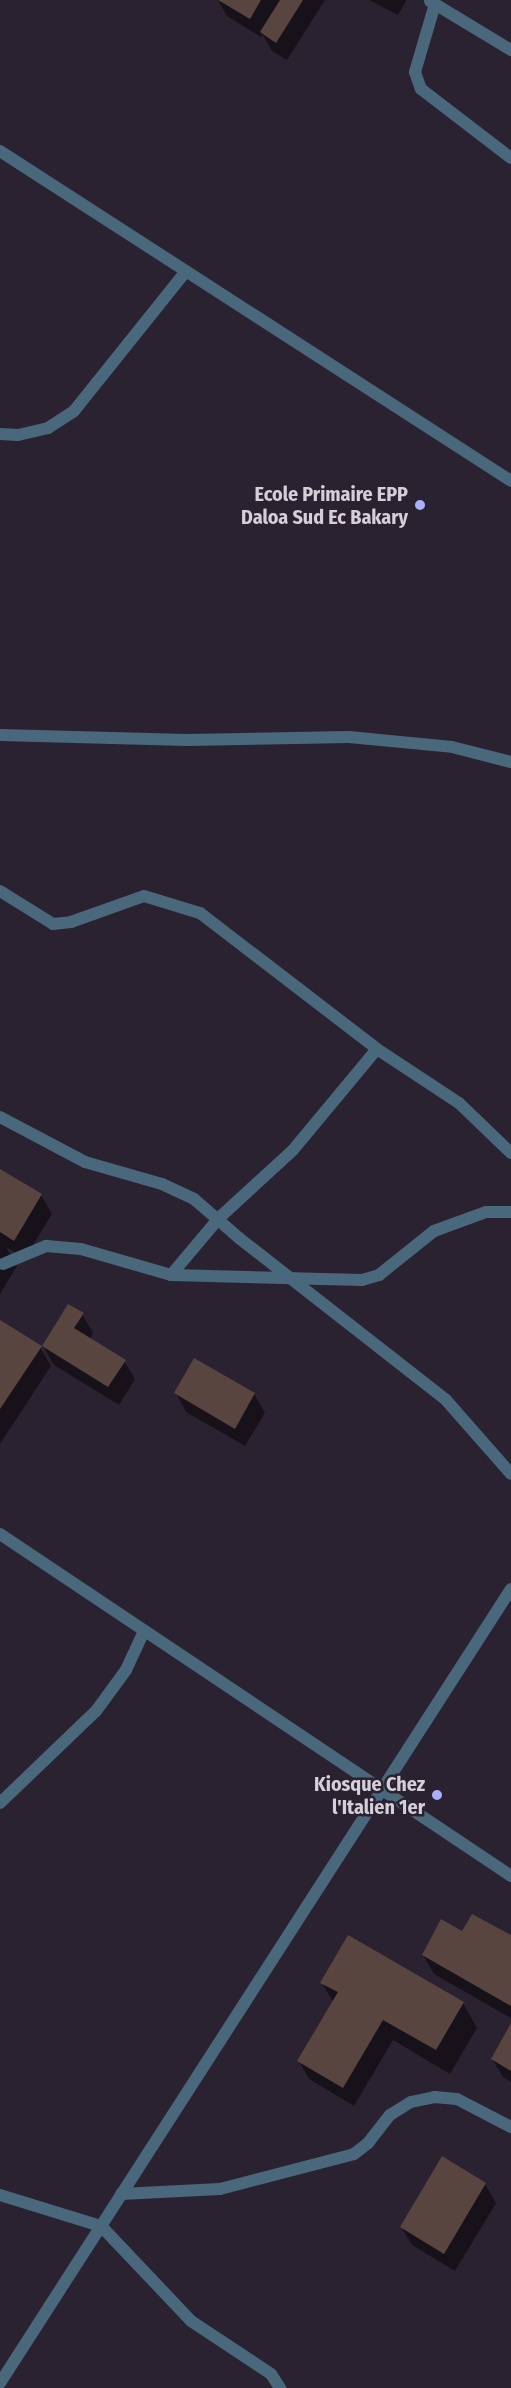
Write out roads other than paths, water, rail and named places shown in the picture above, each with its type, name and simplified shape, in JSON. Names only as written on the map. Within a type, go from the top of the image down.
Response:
[{"type":"street","points":[[511,50],[432,2],[415,72],[421,89],[511,158]]},
{"type":"street","points":[[0,150],[511,481]]},
{"type":"street","points":[[0,434],[18,435],[48,428],[74,411],[186,271]]},
{"type":"street","points":[[0,735],[187,741],[350,737],[452,747],[511,762]]},
{"type":"street","points":[[0,891],[53,924],[71,922],[144,896],[200,913],[377,1049],[459,1103],[511,1152]]},
{"type":"street","points":[[171,1275],[219,1218],[293,1150],[377,1049]]},
{"type":"street","points":[[0,1117],[85,1162],[162,1184],[194,1199],[446,1400],[511,1474]]},
{"type":"street","points":[[3,1264],[46,1246],[81,1249],[171,1275],[233,1280],[287,1275],[349,1281],[379,1275],[434,1231],[486,1212],[511,1212]]},
{"type":"street","points":[[0,1534],[511,1876]]},
{"type":"street","points":[[0,2382],[511,1589]]},
{"type":"street","points":[[0,1803],[96,1711],[126,1670],[144,1631]]},
{"type":"street","points":[[0,1810],[11,1794]]},
{"type":"street","points":[[121,2194],[220,2189],[354,2154],[368,2143],[390,2115],[411,2102],[434,2097],[457,2099],[511,2127]]},
{"type":"street","points":[[0,2195],[101,2226],[191,2321],[271,2374],[280,2388]]},
{"type":"place","name":"Ecole Primaire EPP Daloa Sud Ec Bakary","points":[[420,505]]},
{"type":"place","name":"Kiosque Chez l'Italien 1er","points":[[437,1795]]}]
